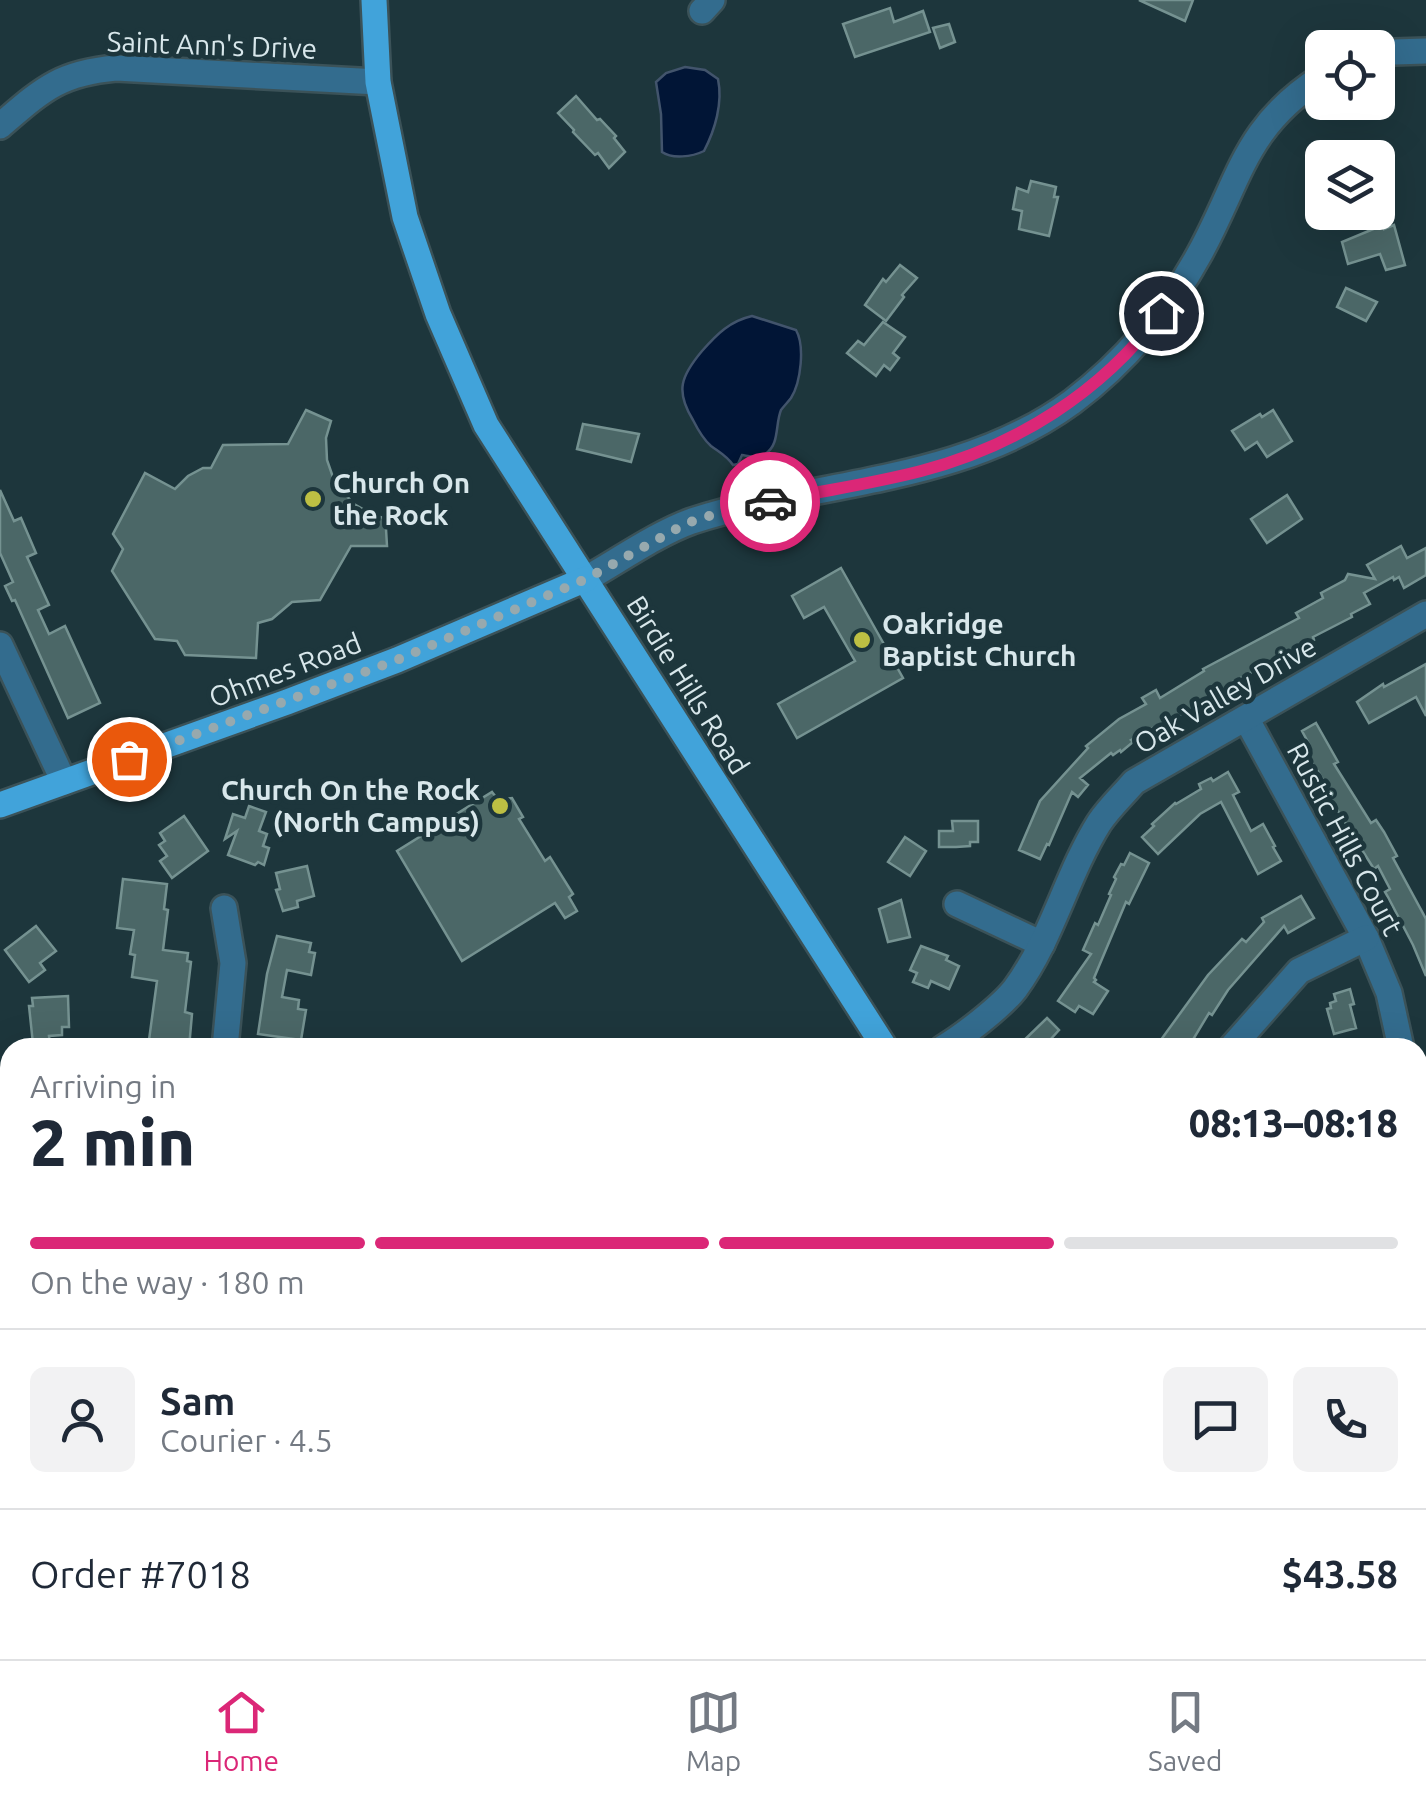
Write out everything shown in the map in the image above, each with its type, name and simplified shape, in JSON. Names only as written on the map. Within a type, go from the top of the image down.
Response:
[{"type":"main road","name":"Birdie Hills Road","points":[[374,0],[378,82],[405,217],[438,314],[486,425],[879,1038]]},
{"type":"main road","name":"Ohmes Road","points":[[0,805],[397,660],[586,579]]},
{"type":"street","points":[[1395,52],[1426,51]]},
{"type":"street","name":"Saint Ann's Drive","points":[[0,126],[58,80],[86,70],[116,68],[378,82]]},
{"type":"street","points":[[586,579],[687,523],[722,512],[919,471],[966,457],[1045,420],[1074,400],[1150,328],[1200,253],[1242,161],[1259,134],[1280,109],[1305,90]]},
{"type":"street","name":"Oak Valley Drive","points":[[959,1038],[1013,992],[1042,944],[1101,820],[1134,782],[1426,614]]},
{"type":"street","points":[[0,645],[64,782]]},
{"type":"street","name":"Rustic Hills Court","points":[[1246,718],[1366,938],[1389,994],[1399,1038]]},
{"type":"street","points":[[957,904],[1042,944]]},
{"type":"street","points":[[224,908],[234,963],[226,1038]]},
{"type":"street","points":[[1239,1038],[1299,971],[1366,938]]},
{"type":"shaded area","points":[[685,67],[705,70],[718,79],[719,107],[704,151],[677,156],[662,152],[656,82],[666,73]]},
{"type":"shaded area","points":[[752,316],[796,330],[801,364],[791,398],[781,410],[770,450],[762,456],[742,455],[738,464],[733,465],[698,430],[687,410],[683,384],[689,368],[713,339],[730,325]]},
{"type":"building","points":[[1139,0],[1193,0],[1185,21]]},
{"type":"building","points":[[890,8],[894,22],[923,11],[930,32],[855,57],[843,24]]},
{"type":"building","points":[[949,24],[955,42],[940,48],[933,28]]},
{"type":"building","points":[[576,96],[616,136],[625,152],[609,168],[558,113]]},
{"type":"building","points":[[1031,181],[1056,187],[1054,197],[1058,197],[1049,236],[1019,229],[1022,211],[1013,209],[1017,188],[1028,192]]},
{"type":"building","points":[[1395,229],[1405,265],[1386,270],[1380,254],[1348,264],[1342,242],[1371,230]]},
{"type":"building","points":[[900,265],[917,278],[886,321],[865,305],[883,279],[886,282]]},
{"type":"building","points":[[1346,288],[1377,302],[1366,321],[1337,307]]},
{"type":"building","points":[[883,322],[905,337],[893,353],[899,358],[890,370],[884,365],[876,376],[847,353],[858,341],[864,345]]},
{"type":"building","points":[[306,410],[331,421],[326,438],[327,460],[335,483],[354,504],[390,519],[387,546],[351,546],[320,600],[292,602],[272,619],[258,623],[256,658],[185,655],[177,641],[155,639],[112,571],[123,549],[113,534],[145,473],[175,489],[188,476],[211,468],[223,445],[288,444]]},
{"type":"building","points":[[1273,410],[1292,441],[1267,457],[1257,442],[1245,450],[1232,431]]},
{"type":"building","points":[[583,424],[639,434],[631,462],[577,449]]},
{"type":"building","points":[[0,490],[14,521],[21,518],[36,553],[27,557],[49,605],[38,610],[49,634],[65,626],[100,703],[68,718],[5,586],[13,582],[0,553]]},
{"type":"building","points":[[1287,495],[1302,519],[1267,543],[1251,519]]},
{"type":"building","points":[[1401,546],[1407,558],[1426,548],[1426,575],[1404,588],[1399,577],[1393,577],[1364,593],[1370,604],[1351,614],[1352,617],[1231,683],[1233,686],[1208,702],[1131,740],[1121,752],[1111,753],[1080,778],[1088,785],[1078,797],[1072,792],[1040,859],[1019,850],[1040,801],[1086,746],[1119,719],[1146,704],[1142,698],[1156,690],[1160,698],[1203,669],[1299,618],[1296,613],[1323,598],[1321,593],[1345,580],[1348,574],[1375,579],[1367,565]]},
{"type":"building","name":"Oakridge Baptist Church","points":[[841,568],[903,678],[797,738],[778,704],[855,661],[824,607],[804,618],[792,596]]},
{"type":"building","points":[[1426,664],[1426,716],[1416,697],[1369,723],[1357,702],[1383,684],[1384,687]]},
{"type":"building","points":[[1316,723],[1338,762],[1334,764],[1371,823],[1376,820],[1384,832],[1397,856],[1393,858],[1426,919],[1426,976],[1385,892],[1390,889],[1378,866],[1374,869],[1301,748],[1309,744],[1302,731]]},
{"type":"building","points":[[1228,772],[1239,792],[1233,795],[1251,831],[1263,824],[1281,861],[1258,874],[1221,802],[1200,814],[1158,854],[1142,837],[1152,824],[1175,803],[1201,789],[1199,784]]},
{"type":"building","points":[[492,792],[496,797],[512,798],[523,817],[519,819],[545,861],[550,857],[573,894],[569,897],[577,911],[565,918],[555,903],[462,961],[397,851]]},
{"type":"building","points":[[249,806],[266,812],[259,831],[267,834],[263,846],[269,848],[264,865],[228,855],[237,831],[225,839],[233,814],[245,818]]},
{"type":"building","points":[[184,816],[208,851],[172,878],[160,861],[167,856],[159,845],[165,841],[160,833]]},
{"type":"building","points":[[952,821],[978,821],[978,842],[939,847],[939,831],[953,831]]},
{"type":"building","points":[[905,837],[926,851],[910,876],[888,862]]},
{"type":"building","points":[[1130,853],[1149,863],[1129,904],[1126,902],[1094,978],[1108,991],[1093,1014],[1079,1006],[1075,1012],[1058,1001],[1091,954],[1083,950],[1111,895],[1114,877]]},
{"type":"building","points":[[307,866],[314,896],[283,911],[276,890],[280,889],[276,873]]},
{"type":"building","points":[[123,879],[167,884],[163,950],[188,953],[187,961],[191,962],[185,1012],[192,1014],[190,1038],[149,1038],[157,981],[132,977],[134,930],[117,928]]},
{"type":"building","points":[[1301,896],[1314,918],[1288,933],[1284,926],[1228,990],[1212,1015],[1209,1013],[1194,1038],[1162,1038],[1208,975],[1242,939],[1246,942],[1264,922],[1262,918]]},
{"type":"building","points":[[901,900],[910,937],[888,942],[879,909]]},
{"type":"building","points":[[36,926],[56,951],[40,963],[45,970],[29,982],[5,950]]},
{"type":"building","points":[[277,936],[311,943],[309,952],[315,953],[311,975],[287,970],[282,997],[299,1000],[298,1009],[306,1010],[301,1038],[258,1034]]},
{"type":"building","points":[[921,946],[948,956],[946,960],[959,966],[949,989],[931,981],[928,988],[913,982],[917,973],[910,970]]},
{"type":"building","points":[[1350,989],[1356,1028],[1334,1034],[1327,1009],[1336,1001],[1334,994]]},
{"type":"building","points":[[68,996],[69,1027],[62,1027],[62,1035],[32,1038],[29,1006],[33,1006],[32,998]]},
{"type":"building","points":[[1047,1018],[1059,1030],[1052,1038],[1026,1038]]},
{"type":"way so far","points":[[129,759],[397,660],[586,579],[687,523],[770,502]]},
{"type":"place","name":"Church On the Rock","points":[[313,499]]},
{"type":"place","name":"Oakridge Baptist Church","points":[[862,640]]},
{"type":"place","name":"Church On the Rock (North Campus)","points":[[500,806]]},
{"type":"route","points":[[770,502],[919,471],[1000,443],[1074,400],[1108,371],[1161,313]]}]
